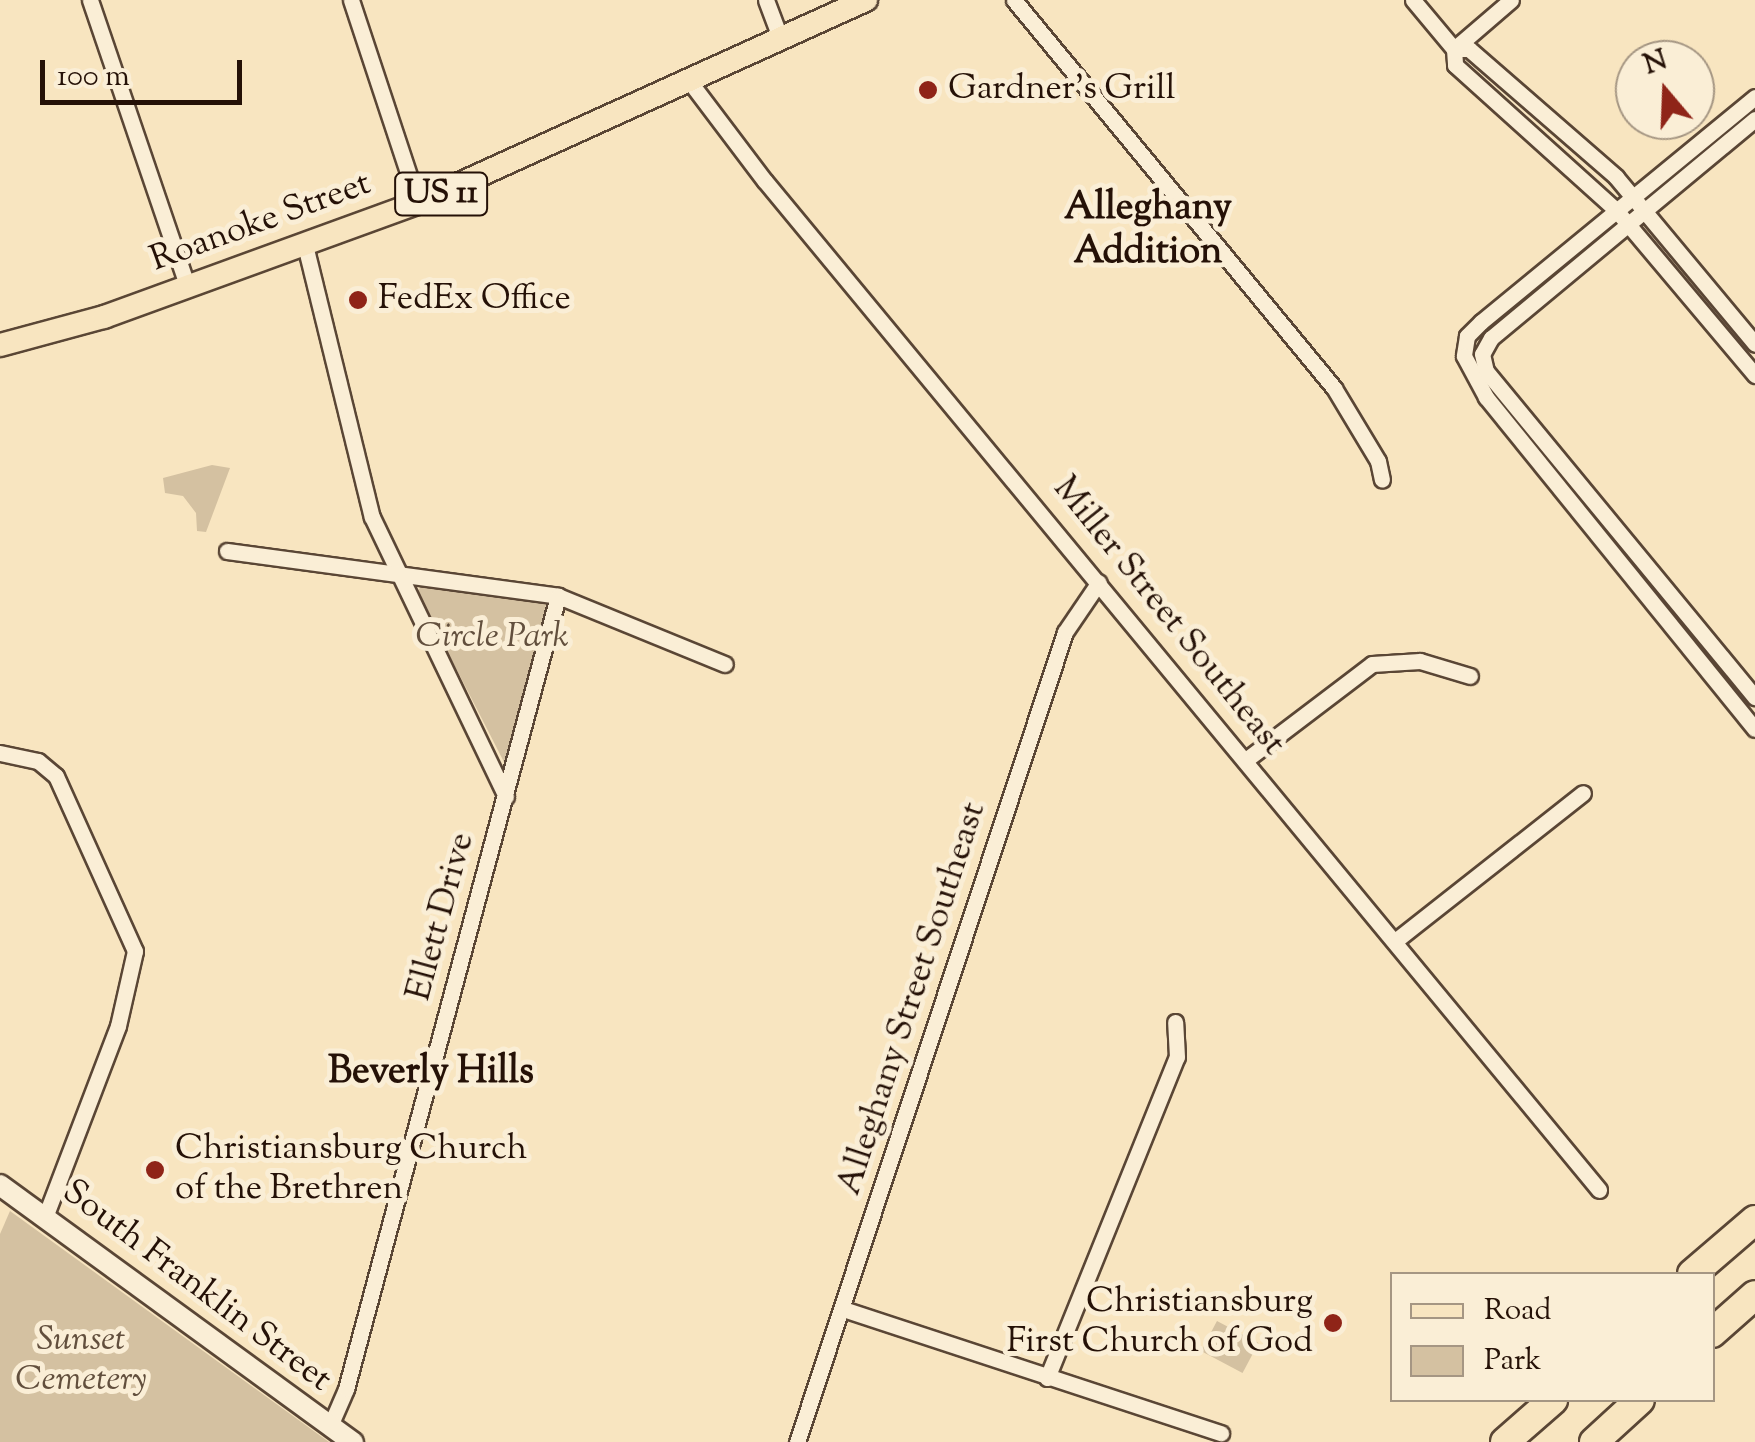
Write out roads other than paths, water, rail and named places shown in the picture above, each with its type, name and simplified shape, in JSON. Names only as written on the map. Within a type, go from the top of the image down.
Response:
[{"type":"highway","points":[[1694,1272],[1755,1220]]},
{"type":"highway","points":[[1715,1330],[1755,1296]]},
{"type":"highway","points":[[1506,1442],[1551,1402]]},
{"type":"highway","points":[[1594,1442],[1638,1402]]},
{"type":"main road","name":"Roanoke Street","points":[[0,345],[188,288],[418,203],[866,0]]},
{"type":"main road","name":"South Franklin Street","points":[[0,1185],[353,1442]]},
{"type":"street","points":[[90,0],[188,288]]},
{"type":"street","points":[[351,0],[418,203]]},
{"type":"street","points":[[766,0],[782,40]]},
{"type":"street","points":[[1014,0],[1334,388],[1378,460],[1382,480]]},
{"type":"street","points":[[1413,0],[1454,50],[1456,65],[1616,210],[1755,375]]},
{"type":"street","points":[[1454,50],[1511,0]]},
{"type":"street","points":[[1454,50],[1469,50],[1631,196],[1755,344]]},
{"type":"street","name":"Miller Street Southeast","points":[[690,82],[765,181],[1598,1190]]},
{"type":"street","points":[[1755,97],[1481,322],[1466,336],[1464,356],[1486,397],[1755,729]]},
{"type":"street","points":[[1755,119],[1491,338],[1482,354],[1486,371],[1755,697]]},
{"type":"street","points":[[305,245],[359,478],[506,797]]},
{"type":"street","points":[[227,551],[558,596],[725,664]]},
{"type":"street","name":"Alleghany Street Southeast","points":[[797,1442],[1066,632],[1099,582]]},
{"type":"street","name":"Ellett Drive","points":[[330,1426],[346,1390],[558,596]]},
{"type":"street","points":[[1246,759],[1372,664],[1420,661],[1470,676]]},
{"type":"street","points":[[0,753],[38,761],[56,776],[135,951],[118,1026],[46,1215]]},
{"type":"street","points":[[1395,942],[1584,794]]},
{"type":"street","points":[[1047,1378],[1177,1057],[1175,1022]]},
{"type":"street","points":[[843,1309],[1221,1433]]},
{"type":"place","name":"Gardner’s Grill","points":[[928,90]]},
{"type":"place","name":"FedEx Office","points":[[358,300]]},
{"type":"place","name":"Christiansburg Church of the Brethren","points":[[155,1170]]},
{"type":"place","name":"Christiansburg First Church of God","points":[[1333,1323]]},
{"type":"district","name":"Alleghany Addition","points":[[1148,232]]},
{"type":"district","name":"Beverly Hills","points":[[431,1074]]},
{"type":"park label","name":"Circle Park","points":[[492,638]]},
{"type":"park label","name":"Sunset Cemetery","points":[[81,1361]]}]
